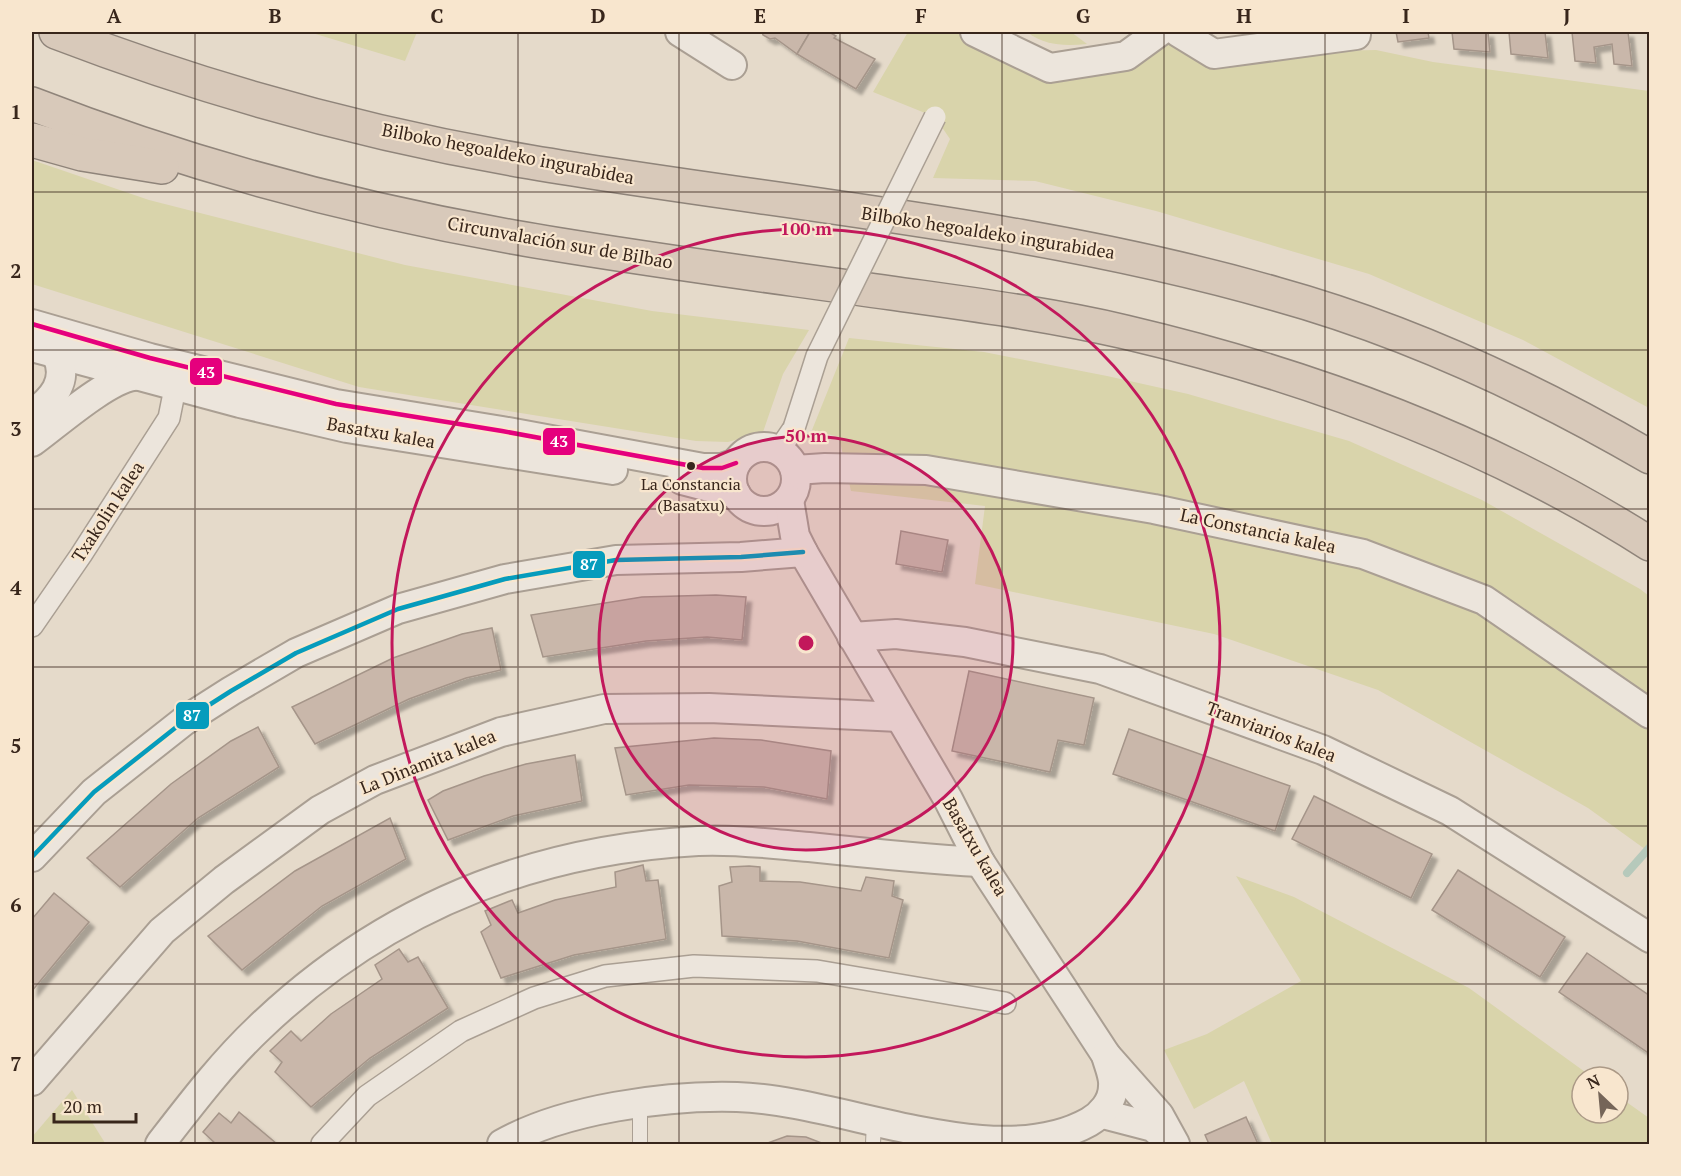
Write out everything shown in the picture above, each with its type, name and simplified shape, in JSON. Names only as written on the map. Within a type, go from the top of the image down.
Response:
[{"type":"highway","name":"Bilboko hegoaldeko ingurabidea","points":[[56,32],[163,69],[314,114],[525,162],[933,222],[1158,263],[1278,294],[1384,331],[1499,379],[1613,435],[1650,457]]},
{"type":"highway","points":[[32,104],[139,142],[293,188]]},
{"type":"highway","points":[[32,140],[82,154],[293,188]]},
{"type":"highway","name":"Circunvalación sur de Bilbao","points":[[293,188],[510,237],[1052,317],[1124,331],[1273,372],[1416,424],[1567,496],[1650,543]]},
{"type":"street","points":[[680,32],[732,65]]},
{"type":"street","points":[[975,32],[1050,68],[1126,56],[1159,32]]},
{"type":"street","points":[[1178,32],[1214,54],[1356,35]]},
{"type":"street","points":[[789,450],[760,447],[742,456],[736,463],[733,484],[736,494],[746,506],[761,511],[776,509],[789,500],[797,481],[789,450],[817,356],[935,117]]},
{"type":"street","name":"Basatxu kalea","points":[[32,324],[112,374],[347,428],[699,482],[736,494]]},
{"type":"street","points":[[50,360],[65,388],[73,394],[112,374]]},
{"type":"street","points":[[32,414],[54,395],[50,360]]},
{"type":"street","points":[[32,442],[112,374]]},
{"type":"street","name":"Basatxu kalea","points":[[112,374],[336,404],[502,431],[703,468],[722,468],[736,463]]},
{"type":"street","name":"Txakolin kalea","points":[[32,626],[81,555],[169,418],[174,393]]},
{"type":"street","name":"La Constancia kalea","points":[[789,450],[825,468],[926,470],[1154,509],[1363,554],[1484,600],[1650,714]]},
{"type":"street","name":"Basatxu kalea","points":[[789,500],[799,544],[948,799],[980,862],[1106,1055],[1159,1115],[1174,1144]]},
{"type":"street","name":"Basatxu kalea","points":[[761,511],[799,544]]},
{"type":"street","points":[[32,857],[94,792],[184,721],[296,653],[398,609],[505,579],[616,560],[732,558],[799,544]]},
{"type":"street","name":"Tranviarios kalea","points":[[852,637],[896,634],[966,642],[1100,669],[1323,750],[1450,811],[1590,897],[1650,938]]},
{"type":"street","name":"La Dinamita kalea","points":[[32,1081],[162,932],[224,880],[320,810],[375,780],[501,732],[604,709],[709,708],[899,717]]},
{"type":"street","points":[[160,1144],[216,1074],[260,1027],[326,970],[384,931],[448,899],[511,873],[611,850],[699,841],[770,844],[980,862]]},
{"type":"street","points":[[322,1144],[367,1096],[461,1031],[534,998],[605,976],[694,966],[817,971],[1005,1003]]},
{"type":"street","points":[[502,1144],[550,1123],[640,1103],[738,1097],[802,1106],[874,1132],[1032,1142],[1069,1133],[1103,1114],[1113,1087],[1106,1055]]},
{"type":"street","name":"Basatxu kalea","points":[[1103,1114],[1153,1127],[1174,1144]]},
{"type":"lane","points":[[640,1103],[640,1144]]},
{"type":"shaded area","points":[[309,32],[417,32],[405,61]]},
{"type":"shaded area","points":[[908,32],[975,32],[1050,68],[1159,32],[1214,54],[1376,50],[1433,62],[1649,91],[1649,408],[1523,340],[1369,274],[1156,211],[1035,181],[933,178],[950,139],[935,117],[873,92]]},
{"type":"shaded area","points":[[1027,32],[1071,32],[1087,44],[1056,44],[1041,40]]},
{"type":"shaded area","points":[[32,160],[149,200],[405,265],[652,311],[809,330],[783,374],[763,432],[728,442],[696,441],[359,387],[32,284]]},
{"type":"shaded area","points":[[849,338],[984,352],[1107,376],[1188,394],[1349,441],[1482,500],[1640,589],[1649,596],[1649,852],[1588,808],[1378,690],[1214,634],[975,584],[985,506],[851,491],[839,437],[812,430]]},
{"type":"shaded area","points":[[1236,876],[1294,897],[1469,988],[1575,1065],[1570,1065],[1570,1125],[1630,1125],[1630,1105],[1649,1118],[1649,1144],[1272,1144],[1244,1081],[1194,1109],[1164,1050],[1207,1034],[1301,981]]},
{"type":"shaded area","points":[[72,1090],[105,1143],[32,1144],[32,1137]]},
{"type":"building","points":[[762,32],[810,32],[797,54],[775,38],[770,39],[763,35]]},
{"type":"building","points":[[810,32],[829,32],[836,36],[834,38],[875,59],[856,89],[797,54]]},
{"type":"building","points":[[1396,32],[1428,32],[1429,38],[1398,42]]},
{"type":"building","points":[[1452,32],[1488,32],[1490,52],[1454,49]]},
{"type":"building","points":[[1509,32],[1545,32],[1548,58],[1511,54]]},
{"type":"building","points":[[1572,32],[1628,32],[1632,66],[1614,64],[1612,44],[1594,47],[1596,63],[1575,61]]},
{"type":"building","points":[[901,531],[948,540],[942,572],[896,564]]},
{"type":"building","points":[[716,595],[746,597],[742,640],[707,637],[646,641],[543,657],[531,615],[642,597]]},
{"type":"building","points":[[492,628],[501,670],[466,678],[409,699],[315,744],[292,707],[393,658],[462,634]]},
{"type":"building","points":[[969,671],[1094,698],[1084,745],[1058,740],[1050,772],[952,751]]},
{"type":"building","points":[[258,727],[279,767],[198,818],[120,887],[87,858],[171,784],[231,741]]},
{"type":"building","points":[[1129,729],[1290,786],[1275,831],[1113,774]]},
{"type":"building","points":[[714,738],[761,740],[831,751],[827,799],[764,787],[689,785],[626,795],[615,748]]},
{"type":"building","points":[[575,755],[582,801],[513,816],[448,840],[428,800],[443,791],[484,776],[526,764]]},
{"type":"building","points":[[1314,796],[1432,854],[1411,898],[1292,839]]},
{"type":"building","points":[[390,818],[406,859],[322,906],[242,970],[208,936],[295,871]]},
{"type":"building","points":[[643,865],[646,881],[658,880],[666,939],[574,955],[501,978],[481,932],[491,925],[485,911],[512,900],[518,913],[555,900],[616,887],[615,872]]},
{"type":"building","points":[[730,867],[760,867],[760,881],[800,882],[861,891],[866,877],[894,881],[892,896],[903,900],[889,958],[797,941],[722,936],[719,886],[732,882]]},
{"type":"building","points":[[1458,870],[1565,937],[1540,977],[1432,910]]},
{"type":"building","points":[[54,893],[89,922],[32,991],[32,919]]},
{"type":"building","points":[[399,949],[408,962],[418,957],[448,1008],[370,1058],[311,1107],[275,1072],[282,1062],[270,1051],[291,1031],[301,1041],[331,1014],[382,979],[375,965]]},
{"type":"building","points":[[1587,953],[1650,996],[1650,1054],[1559,992]]},
{"type":"building","points":[[239,1112],[277,1144],[216,1144],[203,1132],[219,1113],[231,1123]]},
{"type":"building","points":[[1246,1117],[1258,1144],[1209,1144],[1205,1135]]},
{"type":"building","points":[[787,1136],[806,1137],[824,1144],[765,1144]]},
{"type":"waterway","points":[[1627,873],[1650,847]]},
{"type":"transit line","name":"43","points":[[32,324],[150,358],[336,404],[502,431],[703,468],[722,468],[736,463]]},
{"type":"transit line","name":"87","points":[[32,857],[94,792],[184,721],[296,653],[398,609],[505,579],[616,560],[741,557],[803,552]]},
{"type":"place","name":"La Constancia (Basatxu)","points":[[691,466]]}]
